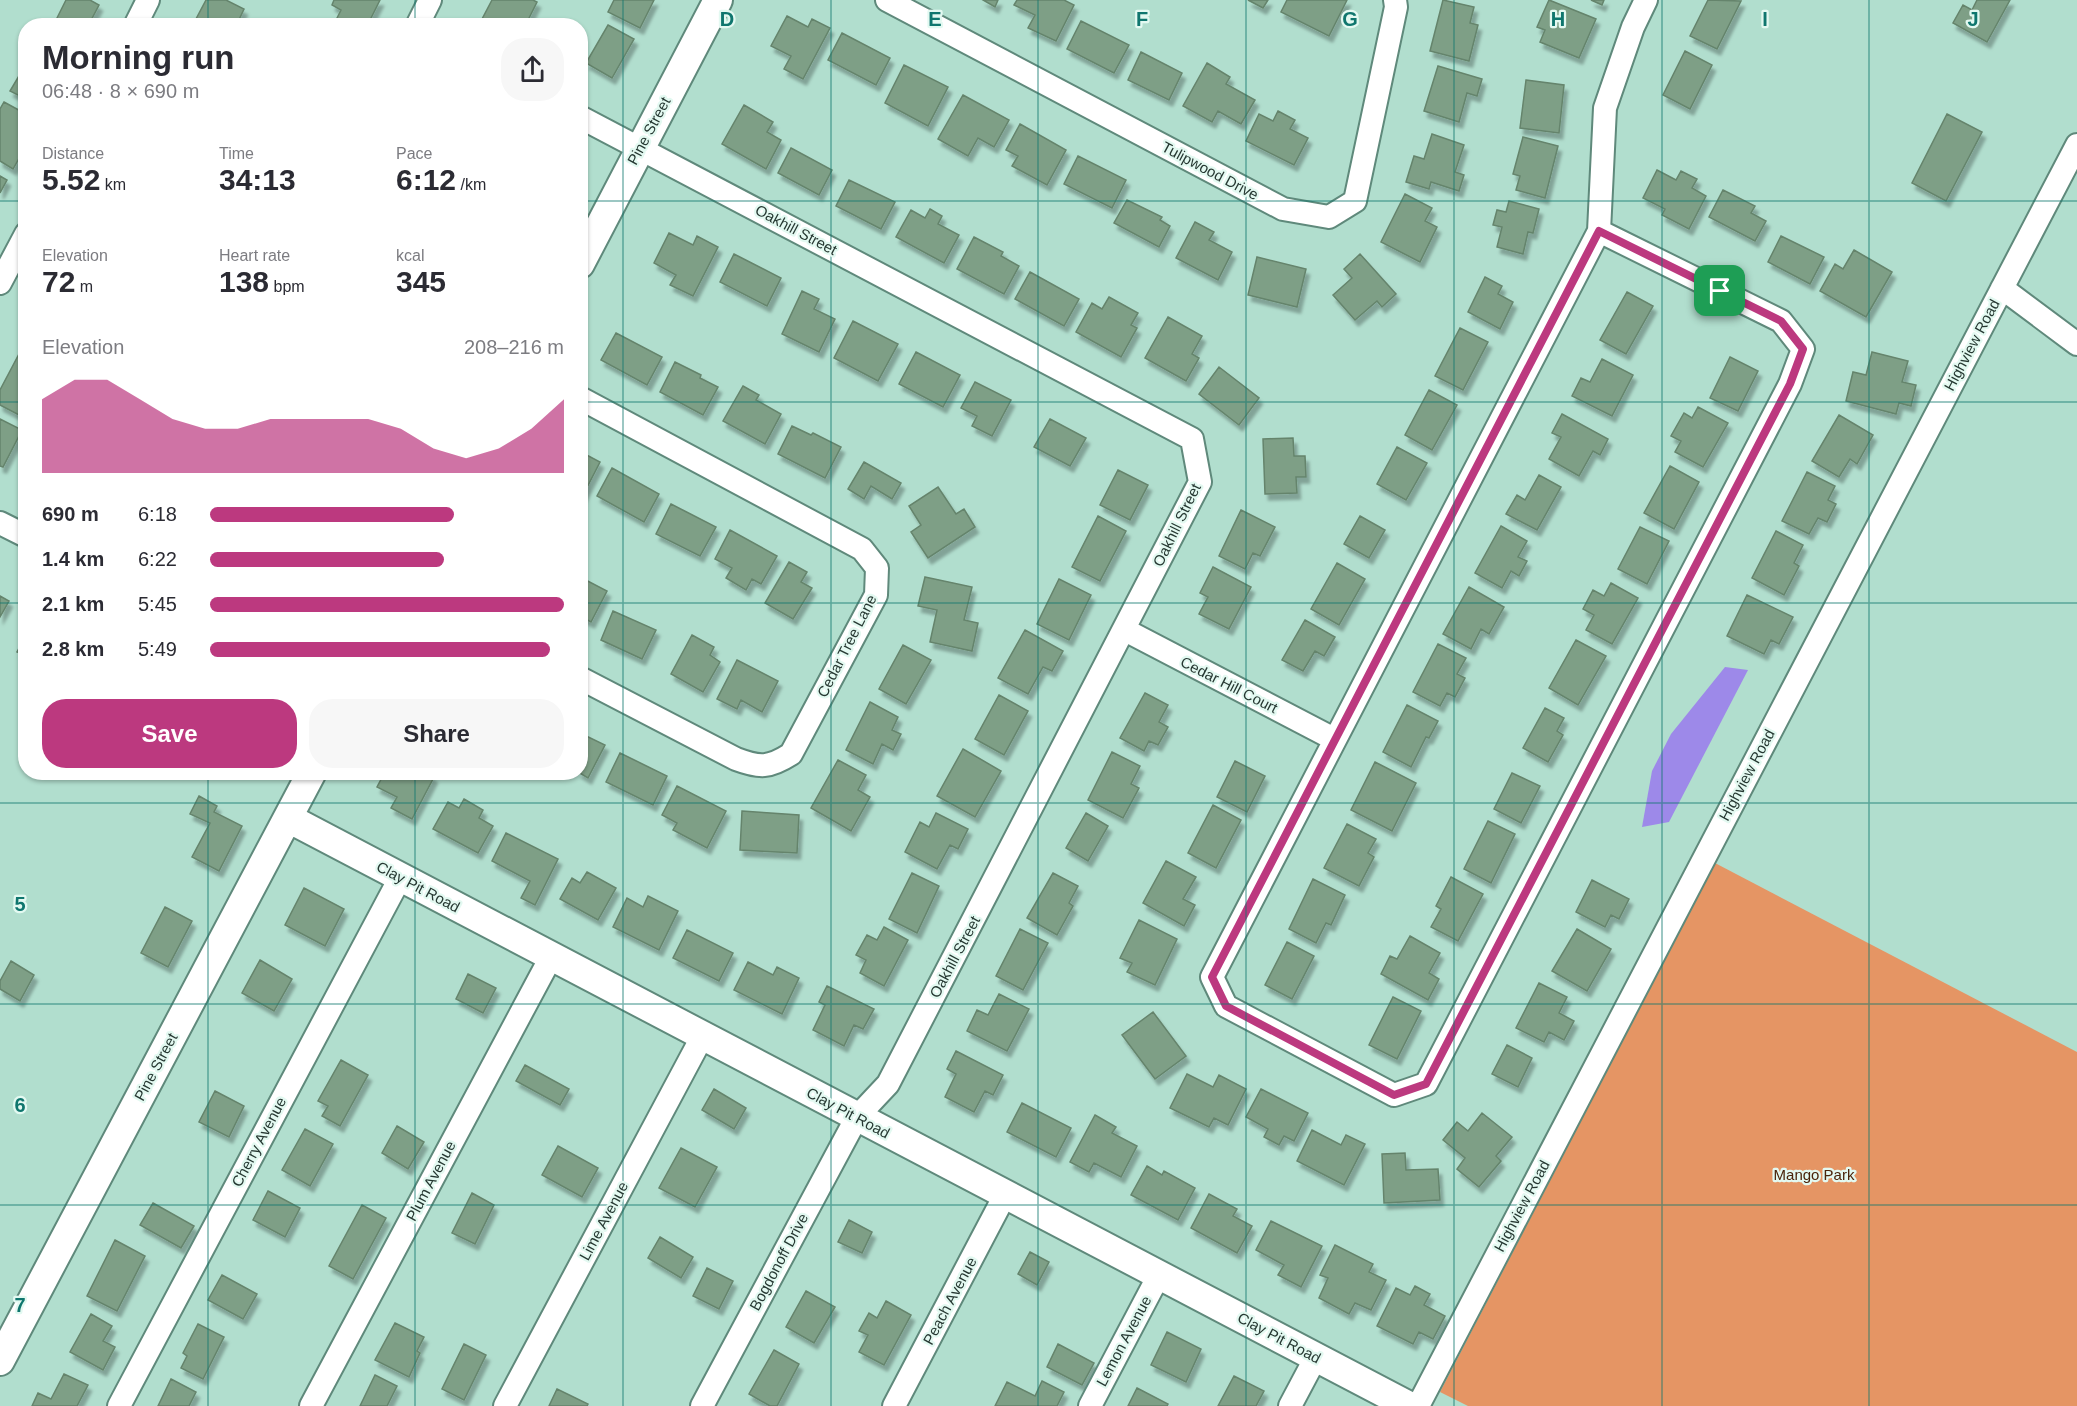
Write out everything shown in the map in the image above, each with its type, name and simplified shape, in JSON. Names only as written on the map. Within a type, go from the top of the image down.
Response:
[{"type":"street","points":[[139,18],[148,0]]},
{"type":"street","points":[[421,18],[430,0]]},
{"type":"street","name":"Pine Street","points":[[588,248],[718,0]]},
{"type":"street","name":"Tulipwood Drive","points":[[887,0],[1283,209],[1329,217],[1355,201],[1396,7],[1395,0]]},
{"type":"street","points":[[1599,231],[1781,321],[1803,349],[1785,395],[1426,1084],[1394,1095],[1226,1006],[1212,977],[1599,231],[1605,108],[1633,27],[1646,0]]},
{"type":"street","name":"Oakhill Street","points":[[588,121],[1192,439],[1200,482],[888,1084],[857,1117]]},
{"type":"street","name":"Highview Road","points":[[1418,1406],[2077,145]]},
{"type":"street","points":[[0,283],[18,249]]},
{"type":"street","points":[[2002,288],[2077,344]]},
{"type":"street","name":"Cedar Tree Lane","points":[[588,402],[862,549],[877,567],[876,595],[791,754],[778,763],[756,766],[736,759],[588,682]]},
{"type":"street","points":[[0,523],[18,532]]},
{"type":"street","name":"Cedar Hill Court","points":[[1125,630],[1334,739]]},
{"type":"street","name":"Pine Street","points":[[0,1361],[308,780]]},
{"type":"street","name":"Clay Pit Road","points":[[288,818],[1409,1406]]},
{"type":"street","name":"Cherry Avenue","points":[[119,1406],[400,878]]},
{"type":"street","name":"Plum Avenue","points":[[311,1406],[551,957]]},
{"type":"street","name":"Lime Avenue","points":[[506,1406],[702,1036]]},
{"type":"street","name":"Bogdonoff Drive","points":[[702,1406],[857,1117]]},
{"type":"street","name":"Peach Avenue","points":[[894,1406],[1005,1195]]},
{"type":"street","name":"Lemon Avenue","points":[[1090,1406],[1159,1275]]},
{"type":"street","points":[[1290,1406],[1316,1357]]},
{"type":"green space","name":"Mango Park","points":[[1715,863],[2077,1052],[2077,1406],[1468,1406],[1440,1392]]},
{"type":"shaded area","points":[[1725,667],[1748,670],[1669,822],[1642,827],[1652,771],[1671,734]]},
{"type":"building","points":[[66,0],[90,0],[99,5],[92,18],[57,18]]},
{"type":"building","points":[[206,0],[226,0],[244,9],[240,18],[197,18]]},
{"type":"building","points":[[334,0],[380,0],[371,18],[337,18],[341,10],[332,5]]},
{"type":"building","points":[[492,0],[533,0],[537,2],[529,18],[483,18]]},
{"type":"building","points":[[614,0],[654,0],[640,28],[608,12]]},
{"type":"building","points":[[983,0],[998,0],[995,7]]},
{"type":"building","points":[[1017,0],[1064,0],[1074,5],[1056,41],[1028,28],[1035,15],[1014,5]]},
{"type":"building","points":[[1248,0],[1268,0],[1263,8]]},
{"type":"building","points":[[1287,0],[1347,0],[1329,36],[1281,12]]},
{"type":"building","points":[[1443,0],[1474,7],[1470,23],[1478,25],[1469,61],[1430,51]]},
{"type":"building","points":[[1549,0],[1596,19],[1579,58],[1540,42],[1545,30],[1537,27]]},
{"type":"building","points":[[1591,0],[1604,0],[1602,5]]},
{"type":"building","points":[[1708,0],[1741,1],[1717,49],[1690,36]]},
{"type":"building","points":[[1977,0],[2010,0],[1987,42],[1953,23],[1963,5],[1972,10]]},
{"type":"building","points":[[787,16],[808,27],[812,19],[830,28],[803,79],[784,69],[791,56],[771,46]]},
{"type":"building","points":[[1081,21],[1129,45],[1114,73],[1067,49]]},
{"type":"building","points":[[608,25],[634,39],[612,78],[588,64],[588,60]]},
{"type":"building","points":[[842,33],[890,58],[876,85],[828,60]]},
{"type":"building","points":[[1685,51],[1712,65],[1690,109],[1663,95]]},
{"type":"building","points":[[1141,52],[1182,73],[1169,100],[1128,80]]},
{"type":"building","points":[[1207,63],[1230,77],[1226,84],[1255,100],[1241,124],[1218,111],[1212,122],[1183,106]]},
{"type":"building","points":[[904,65],[948,87],[928,126],[885,103]]},
{"type":"building","points":[[1438,66],[1482,79],[1477,96],[1467,93],[1459,122],[1424,111]]},
{"type":"building","points":[[18,78],[18,95],[10,91]]},
{"type":"building","points":[[1526,80],[1564,85],[1559,133],[1520,128]]},
{"type":"building","points":[[963,95],[1009,120],[994,147],[978,138],[968,156],[938,139]]},
{"type":"building","points":[[4,102],[18,110],[18,160],[13,169],[0,161],[0,109]]},
{"type":"building","points":[[744,105],[773,122],[767,132],[781,140],[766,169],[722,144]]},
{"type":"building","points":[[1278,111],[1295,120],[1290,129],[1308,138],[1294,165],[1246,141],[1259,114],[1273,121]]},
{"type":"building","points":[[1947,114],[1982,132],[1946,201],[1912,183]]},
{"type":"building","points":[[1020,124],[1066,150],[1047,185],[1012,166],[1018,156],[1006,150]]},
{"type":"building","points":[[1432,134],[1464,145],[1455,172],[1464,175],[1459,191],[1431,182],[1429,189],[1406,182],[1414,156],[1424,159]]},
{"type":"building","points":[[1523,137],[1558,146],[1545,198],[1516,190],[1520,176],[1513,174]]},
{"type":"building","points":[[791,148],[832,170],[819,195],[778,173]]},
{"type":"building","points":[[1078,156],[1126,180],[1112,208],[1064,184]]},
{"type":"building","points":[[1657,170],[1676,180],[1681,171],[1697,179],[1692,188],[1706,196],[1689,229],[1662,215],[1665,209],[1643,198]]},
{"type":"building","points":[[0,176],[7,180],[0,193]]},
{"type":"building","points":[[849,180],[895,202],[881,229],[836,206]]},
{"type":"building","points":[[1723,190],[1755,206],[1751,213],[1766,221],[1755,241],[1709,217]]},
{"type":"building","points":[[1405,194],[1432,208],[1425,221],[1437,227],[1420,262],[1381,242]]},
{"type":"building","points":[[1127,200],[1162,217],[1160,220],[1170,226],[1159,247],[1114,223]]},
{"type":"building","points":[[1509,201],[1539,209],[1533,233],[1528,232],[1523,254],[1497,247],[1502,227],[1493,225],[1497,210],[1506,212]]},
{"type":"building","points":[[930,209],[942,216],[938,224],[959,235],[944,263],[896,237],[911,210],[925,218]]},
{"type":"building","points":[[1195,222],[1214,232],[1209,240],[1232,252],[1218,280],[1176,258]]},
{"type":"building","points":[[669,233],[693,245],[697,236],[718,247],[693,296],[670,285],[676,275],[654,263]]},
{"type":"building","points":[[1781,236],[1824,257],[1810,284],[1768,262]]},
{"type":"building","points":[[974,237],[1003,252],[1001,256],[1019,266],[1004,294],[957,269]]},
{"type":"building","points":[[1854,250],[1892,272],[1866,317],[1820,291],[1835,264],[1843,269]]},
{"type":"building","points":[[734,254],[781,278],[767,306],[720,282]]},
{"type":"building","points":[[1360,254],[1396,294],[1382,307],[1377,301],[1355,320],[1333,295],[1352,278],[1344,269]]},
{"type":"building","points":[[1257,257],[1306,269],[1297,307],[1248,295]]},
{"type":"building","points":[[1030,272],[1079,299],[1064,326],[1015,299]]},
{"type":"building","points":[[1485,277],[1502,286],[1498,294],[1513,302],[1500,329],[1468,312]]},
{"type":"building","points":[[802,291],[819,299],[814,309],[835,319],[819,352],[782,334]]},
{"type":"building","points":[[1627,292],[1653,306],[1626,354],[1600,340]]},
{"type":"building","points":[[1109,297],[1138,313],[1131,325],[1137,328],[1121,357],[1076,332],[1092,303],[1102,309]]},
{"type":"building","points":[[1168,317],[1202,336],[1192,354],[1199,358],[1186,381],[1145,358]]},
{"type":"building","points":[[853,321],[898,344],[878,381],[834,358]]},
{"type":"building","points":[[1460,328],[1488,342],[1463,390],[1435,376]]},
{"type":"building","points":[[616,333],[662,357],[647,385],[601,360]]},
{"type":"building","points":[[916,352],[960,375],[943,407],[899,384]]},
{"type":"building","points":[[1872,352],[1908,361],[1902,382],[1916,385],[1911,406],[1899,403],[1896,414],[1846,401],[1853,372],[1866,375]]},
{"type":"building","points":[[18,356],[18,414],[0,405],[0,390]]},
{"type":"building","points":[[1730,357],[1758,371],[1738,411],[1710,398]]},
{"type":"building","points":[[1602,359],[1633,375],[1612,416],[1572,396],[1581,378],[1590,382]]},
{"type":"building","points":[[675,362],[701,375],[700,378],[718,387],[703,415],[660,392]]},
{"type":"building","points":[[1219,367],[1259,398],[1239,425],[1199,394]]},
{"type":"building","points":[[975,382],[1011,400],[992,436],[972,426],[977,416],[961,408]]},
{"type":"building","points":[[743,386],[759,395],[756,400],[781,414],[765,444],[723,421]]},
{"type":"building","points":[[1429,390],[1457,405],[1432,450],[1405,435]]},
{"type":"building","points":[[1698,407],[1728,423],[1703,467],[1675,452],[1681,441],[1671,436],[1684,413],[1692,418]]},
{"type":"building","points":[[1562,414],[1608,439],[1600,455],[1593,451],[1579,476],[1549,459],[1561,437],[1552,433]]},
{"type":"building","points":[[1839,415],[1873,435],[1857,464],[1850,459],[1839,477],[1812,461]]},
{"type":"building","points":[[0,419],[18,428],[18,438],[3,467],[0,466]]},
{"type":"building","points":[[1050,419],[1086,438],[1070,466],[1034,447]]},
{"type":"building","points":[[792,426],[811,435],[813,433],[841,447],[825,478],[778,454]]},
{"type":"building","points":[[1293,438],[1294,456],[1305,456],[1306,477],[1296,477],[1297,493],[1265,494],[1263,439]]},
{"type":"building","points":[[1397,447],[1427,463],[1406,500],[1377,484]]},
{"type":"building","points":[[588,456],[600,462],[588,485]]},
{"type":"building","points":[[864,462],[901,483],[892,499],[871,486],[864,499],[848,489]]},
{"type":"building","points":[[1670,466],[1699,482],[1674,529],[1644,513]]},
{"type":"building","points":[[612,468],[659,494],[644,522],[597,496]]},
{"type":"building","points":[[1118,470],[1148,485],[1130,520],[1100,505]]},
{"type":"building","points":[[1807,472],[1835,486],[1828,500],[1836,504],[1827,522],[1818,518],[1809,534],[1782,521]]},
{"type":"building","points":[[1539,475],[1561,487],[1537,530],[1506,514],[1517,495],[1525,500]]},
{"type":"building","points":[[938,487],[956,514],[964,509],[975,527],[928,558],[911,532],[921,525],[909,506]]},
{"type":"building","points":[[671,504],[716,527],[700,556],[656,534]]},
{"type":"building","points":[[1241,510],[1275,527],[1260,556],[1253,553],[1245,569],[1219,556]]},
{"type":"building","points":[[1098,516],[1126,531],[1100,581],[1072,567]]},
{"type":"building","points":[[1360,516],[1385,530],[1369,558],[1344,544]]},
{"type":"building","points":[[1501,526],[1527,541],[1518,557],[1527,561],[1519,576],[1511,571],[1502,588],[1475,573]]},
{"type":"building","points":[[1640,527],[1669,541],[1647,584],[1618,569]]},
{"type":"building","points":[[730,530],[777,556],[761,584],[752,579],[746,590],[726,578],[732,568],[715,559]]},
{"type":"building","points":[[1776,531],[1803,545],[1794,563],[1799,566],[1784,595],[1752,578]]},
{"type":"building","points":[[789,562],[807,572],[801,582],[812,588],[793,619],[765,603]]},
{"type":"building","points":[[1337,563],[1365,579],[1339,625],[1311,609]]},
{"type":"building","points":[[1213,567],[1251,587],[1229,629],[1199,614],[1208,597],[1200,593]]},
{"type":"building","points":[[925,577],[972,587],[964,620],[978,623],[972,651],[930,642],[937,610],[918,606]]},
{"type":"building","points":[[1059,579],[1091,595],[1069,640],[1037,624]]},
{"type":"building","points":[[588,581],[607,591],[591,622],[588,620]]},
{"type":"building","points":[[1611,583],[1638,598],[1612,644],[1586,630],[1594,615],[1583,609],[1593,590],[1604,596]]},
{"type":"building","points":[[1469,587],[1504,607],[1489,634],[1481,629],[1471,649],[1443,634]]},
{"type":"building","points":[[1747,595],[1793,617],[1779,644],[1771,640],[1764,654],[1727,636]]},
{"type":"building","points":[[0,596],[9,601],[0,617]]},
{"type":"building","points":[[613,611],[656,630],[642,659],[601,640]]},
{"type":"building","points":[[1305,620],[1335,637],[1324,656],[1315,651],[1303,671],[1282,660]]},
{"type":"building","points":[[1025,630],[1063,651],[1052,671],[1043,667],[1028,694],[998,678]]},
{"type":"building","points":[[692,635],[714,647],[710,655],[720,662],[703,692],[671,674]]},
{"type":"building","points":[[1576,640],[1606,656],[1578,705],[1549,688]]},
{"type":"building","points":[[1438,644],[1466,658],[1457,674],[1465,678],[1455,697],[1447,693],[1440,706],[1413,692]]},
{"type":"building","points":[[903,645],[931,660],[906,704],[879,689]]},
{"type":"building","points":[[737,660],[778,681],[762,712],[741,700],[737,709],[717,699]]},
{"type":"building","points":[[1145,693],[1168,705],[1159,722],[1168,727],[1158,745],[1149,741],[1144,751],[1120,738]]},
{"type":"building","points":[[999,695],[1028,711],[1004,755],[975,739]]},
{"type":"building","points":[[870,702],[898,717],[892,730],[901,734],[893,750],[882,744],[873,764],[846,750]]},
{"type":"building","points":[[1407,705],[1438,721],[1429,738],[1426,737],[1411,767],[1383,752]]},
{"type":"building","points":[[1545,708],[1564,718],[1557,731],[1563,735],[1548,762],[1523,748]]},
{"type":"building","points":[[588,737],[605,745],[588,778]]},
{"type":"building","points":[[963,749],[1001,771],[975,817],[937,796]]},
{"type":"building","points":[[1112,752],[1140,766],[1131,784],[1139,788],[1123,818],[1088,800]]},
{"type":"building","points":[[620,753],[667,776],[653,805],[606,782]]},
{"type":"building","points":[[838,760],[866,775],[858,790],[870,797],[851,831],[811,808]]},
{"type":"building","points":[[1235,761],[1265,776],[1247,812],[1217,797]]},
{"type":"building","points":[[1375,762],[1416,783],[1392,831],[1351,810]]},
{"type":"building","points":[[1512,773],[1540,786],[1521,823],[1494,809]]},
{"type":"building","points":[[381,780],[432,780],[412,819],[391,808],[397,797],[377,787]]},
{"type":"building","points":[[677,786],[726,811],[707,848],[673,830],[677,823],[662,815]]},
{"type":"building","points":[[199,796],[217,806],[214,812],[242,826],[219,871],[192,857],[210,823],[190,814]]},
{"type":"building","points":[[464,799],[483,810],[479,818],[493,826],[478,853],[433,829],[448,802],[459,808]]},
{"type":"building","points":[[1213,805],[1241,820],[1216,868],[1188,853]]},
{"type":"building","points":[[742,811],[799,815],[797,853],[740,850]]},
{"type":"building","points":[[936,813],[968,829],[958,849],[950,845],[937,869],[905,852],[920,822],[929,827]]},
{"type":"building","points":[[1086,813],[1108,826],[1088,861],[1066,848]]},
{"type":"building","points":[[1488,821],[1515,834],[1491,883],[1464,869]]},
{"type":"building","points":[[1347,824],[1376,839],[1368,853],[1374,857],[1359,886],[1324,868]]},
{"type":"building","points":[[506,833],[558,859],[535,905],[521,898],[530,881],[492,861]]},
{"type":"building","points":[[1166,861],[1196,877],[1183,899],[1195,905],[1184,926],[1143,903]]},
{"type":"building","points":[[587,872],[616,888],[598,920],[560,899],[572,878],[580,883]]},
{"type":"building","points":[[912,873],[939,886],[917,933],[889,919]]},
{"type":"building","points":[[1053,873],[1078,886],[1069,903],[1073,906],[1057,935],[1027,918]]},
{"type":"building","points":[[1451,877],[1483,894],[1458,941],[1431,927],[1441,909],[1436,906]]},
{"type":"building","points":[[1313,879],[1345,895],[1331,925],[1326,923],[1316,943],[1289,929]]},
{"type":"building","points":[[1592,880],[1629,899],[1619,919],[1611,915],[1605,927],[1576,912]]},
{"type":"building","points":[[304,888],[344,909],[325,946],[285,925]]},
{"type":"building","points":[[648,896],[678,911],[659,950],[613,927],[627,898],[643,907]]},
{"type":"building","points":[[165,907],[192,921],[168,967],[141,953]]},
{"type":"building","points":[[1139,920],[1177,939],[1155,985],[1127,972],[1132,963],[1120,958]]},
{"type":"building","points":[[884,927],[908,940],[884,986],[860,973],[866,960],[856,955],[867,935],[877,940]]},
{"type":"building","points":[[1020,929],[1048,943],[1023,990],[996,976]]},
{"type":"building","points":[[1577,929],[1611,949],[1587,991],[1552,971]]},
{"type":"building","points":[[687,930],[733,953],[719,981],[673,958]]},
{"type":"building","points":[[1410,936],[1440,953],[1429,973],[1439,979],[1428,1000],[1381,974],[1390,956],[1397,959]]},
{"type":"building","points":[[1287,942],[1314,956],[1292,999],[1265,985]]},
{"type":"building","points":[[260,960],[292,979],[274,1011],[242,993]]},
{"type":"building","points":[[11,961],[34,975],[20,1001],[0,989],[0,981]]},
{"type":"building","points":[[748,962],[773,975],[777,967],[799,978],[782,1014],[734,990]]},
{"type":"building","points":[[468,974],[496,988],[483,1013],[456,999]]},
{"type":"building","points":[[1539,983],[1567,997],[1559,1013],[1574,1021],[1564,1040],[1549,1032],[1544,1042],[1516,1028]]},
{"type":"building","points":[[827,986],[874,1009],[863,1029],[854,1025],[844,1046],[813,1030],[825,1005],[819,1002]]},
{"type":"building","points":[[999,994],[1029,1009],[1007,1051],[967,1031],[977,1010],[988,1015]]},
{"type":"building","points":[[1393,997],[1421,1011],[1397,1059],[1369,1045]]},
{"type":"building","points":[[1153,1012],[1186,1056],[1155,1079],[1122,1035]]},
{"type":"building","points":[[1507,1045],[1532,1058],[1518,1087],[1492,1074]]},
{"type":"building","points":[[956,1051],[1003,1075],[993,1095],[985,1091],[974,1112],[945,1097],[956,1074],[947,1069]]},
{"type":"building","points":[[341,1060],[368,1075],[340,1126],[322,1116],[328,1106],[318,1101]]},
{"type":"building","points":[[525,1065],[569,1089],[560,1105],[516,1081]]},
{"type":"building","points":[[1187,1074],[1213,1087],[1219,1075],[1246,1089],[1228,1125],[1214,1118],[1209,1127],[1170,1108]]},
{"type":"building","points":[[714,1089],[746,1108],[734,1129],[702,1110]]},
{"type":"building","points":[[1261,1089],[1308,1113],[1294,1141],[1284,1136],[1279,1145],[1264,1137],[1268,1129],[1246,1117]]},
{"type":"building","points":[[215,1091],[244,1106],[229,1137],[199,1122]]},
{"type":"building","points":[[1022,1103],[1071,1128],[1056,1157],[1007,1132]]},
{"type":"building","points":[[1482,1113],[1512,1137],[1496,1156],[1501,1161],[1479,1187],[1457,1169],[1465,1158],[1443,1140],[1457,1122],[1468,1131]]},
{"type":"building","points":[[1095,1115],[1116,1127],[1112,1133],[1137,1146],[1121,1177],[1094,1163],[1089,1172],[1070,1162]]},
{"type":"building","points":[[397,1126],[424,1142],[408,1169],[382,1153]]},
{"type":"building","points":[[305,1129],[333,1144],[310,1186],[282,1170]]},
{"type":"building","points":[[1312,1130],[1341,1145],[1346,1135],[1365,1144],[1344,1185],[1297,1161]]},
{"type":"building","points":[[558,1146],[598,1168],[582,1197],[542,1175]]},
{"type":"building","points":[[681,1148],[717,1167],[695,1207],[659,1188]]},
{"type":"building","points":[[1405,1153],[1406,1170],[1438,1169],[1440,1200],[1384,1203],[1382,1154]]},
{"type":"building","points":[[1147,1166],[1162,1175],[1164,1171],[1195,1188],[1178,1220],[1131,1195]]},
{"type":"building","points":[[268,1191],[300,1208],[285,1237],[253,1220]]},
{"type":"building","points":[[472,1193],[494,1205],[475,1244],[452,1233]]},
{"type":"building","points":[[1209,1194],[1237,1209],[1233,1216],[1252,1226],[1237,1253],[1191,1228]]},
{"type":"building","points":[[153,1203],[194,1226],[181,1248],[140,1225]]},
{"type":"building","points":[[362,1205],[386,1218],[353,1279],[329,1266]]},
{"type":"building","points":[[849,1220],[872,1232],[862,1253],[838,1242]]},
{"type":"building","points":[[1271,1221],[1322,1246],[1301,1287],[1278,1275],[1284,1265],[1256,1250]]},
{"type":"building","points":[[660,1237],[693,1257],[681,1278],[648,1258]]},
{"type":"building","points":[[115,1240],[145,1256],[117,1311],[87,1296]]},
{"type":"building","points":[[1335,1245],[1373,1264],[1369,1272],[1386,1280],[1371,1310],[1355,1303],[1349,1314],[1319,1298],[1328,1278],[1320,1275]]},
{"type":"building","points":[[1030,1252],[1049,1262],[1037,1285],[1018,1274]]},
{"type":"building","points":[[707,1268],[733,1281],[719,1309],[693,1296]]},
{"type":"building","points":[[222,1275],[257,1294],[243,1319],[208,1300]]},
{"type":"building","points":[[1415,1286],[1430,1294],[1424,1305],[1445,1316],[1433,1339],[1419,1332],[1413,1344],[1377,1326],[1396,1288],[1410,1295]]},
{"type":"building","points":[[806,1291],[835,1307],[814,1343],[786,1327]]},
{"type":"building","points":[[886,1301],[911,1315],[884,1365],[859,1352],[868,1335],[859,1331],[869,1313],[877,1318]]},
{"type":"building","points":[[91,1314],[112,1326],[103,1341],[115,1347],[103,1370],[70,1352]]},
{"type":"building","points":[[395,1323],[424,1337],[417,1351],[420,1353],[409,1377],[375,1360]]},
{"type":"building","points":[[198,1324],[224,1337],[203,1379],[181,1368],[187,1356],[183,1353]]},
{"type":"building","points":[[1167,1332],[1201,1349],[1186,1382],[1151,1365]]},
{"type":"building","points":[[464,1344],[486,1355],[464,1400],[442,1389]]},
{"type":"building","points":[[1058,1344],[1094,1363],[1082,1385],[1047,1367]]},
{"type":"building","points":[[774,1350],[799,1364],[777,1406],[770,1406],[749,1394]]},
{"type":"building","points":[[64,1374],[88,1385],[77,1406],[32,1406],[38,1393],[51,1399]]},
{"type":"building","points":[[375,1375],[397,1386],[387,1406],[360,1406]]},
{"type":"building","points":[[1234,1376],[1264,1391],[1256,1406],[1218,1406]]},
{"type":"building","points":[[171,1379],[196,1392],[189,1406],[158,1406]]},
{"type":"building","points":[[1042,1381],[1064,1392],[1057,1406],[995,1406],[1007,1382],[1035,1396]]},
{"type":"building","points":[[1137,1388],[1168,1404],[1167,1406],[1128,1406]]},
{"type":"building","points":[[557,1389],[588,1404],[587,1406],[549,1406]]},
{"type":"route","points":[[1599,231],[1720,291],[1781,321],[1803,349],[1790,384],[1426,1084],[1394,1095],[1226,1006],[1212,977],[1599,231]]}]
